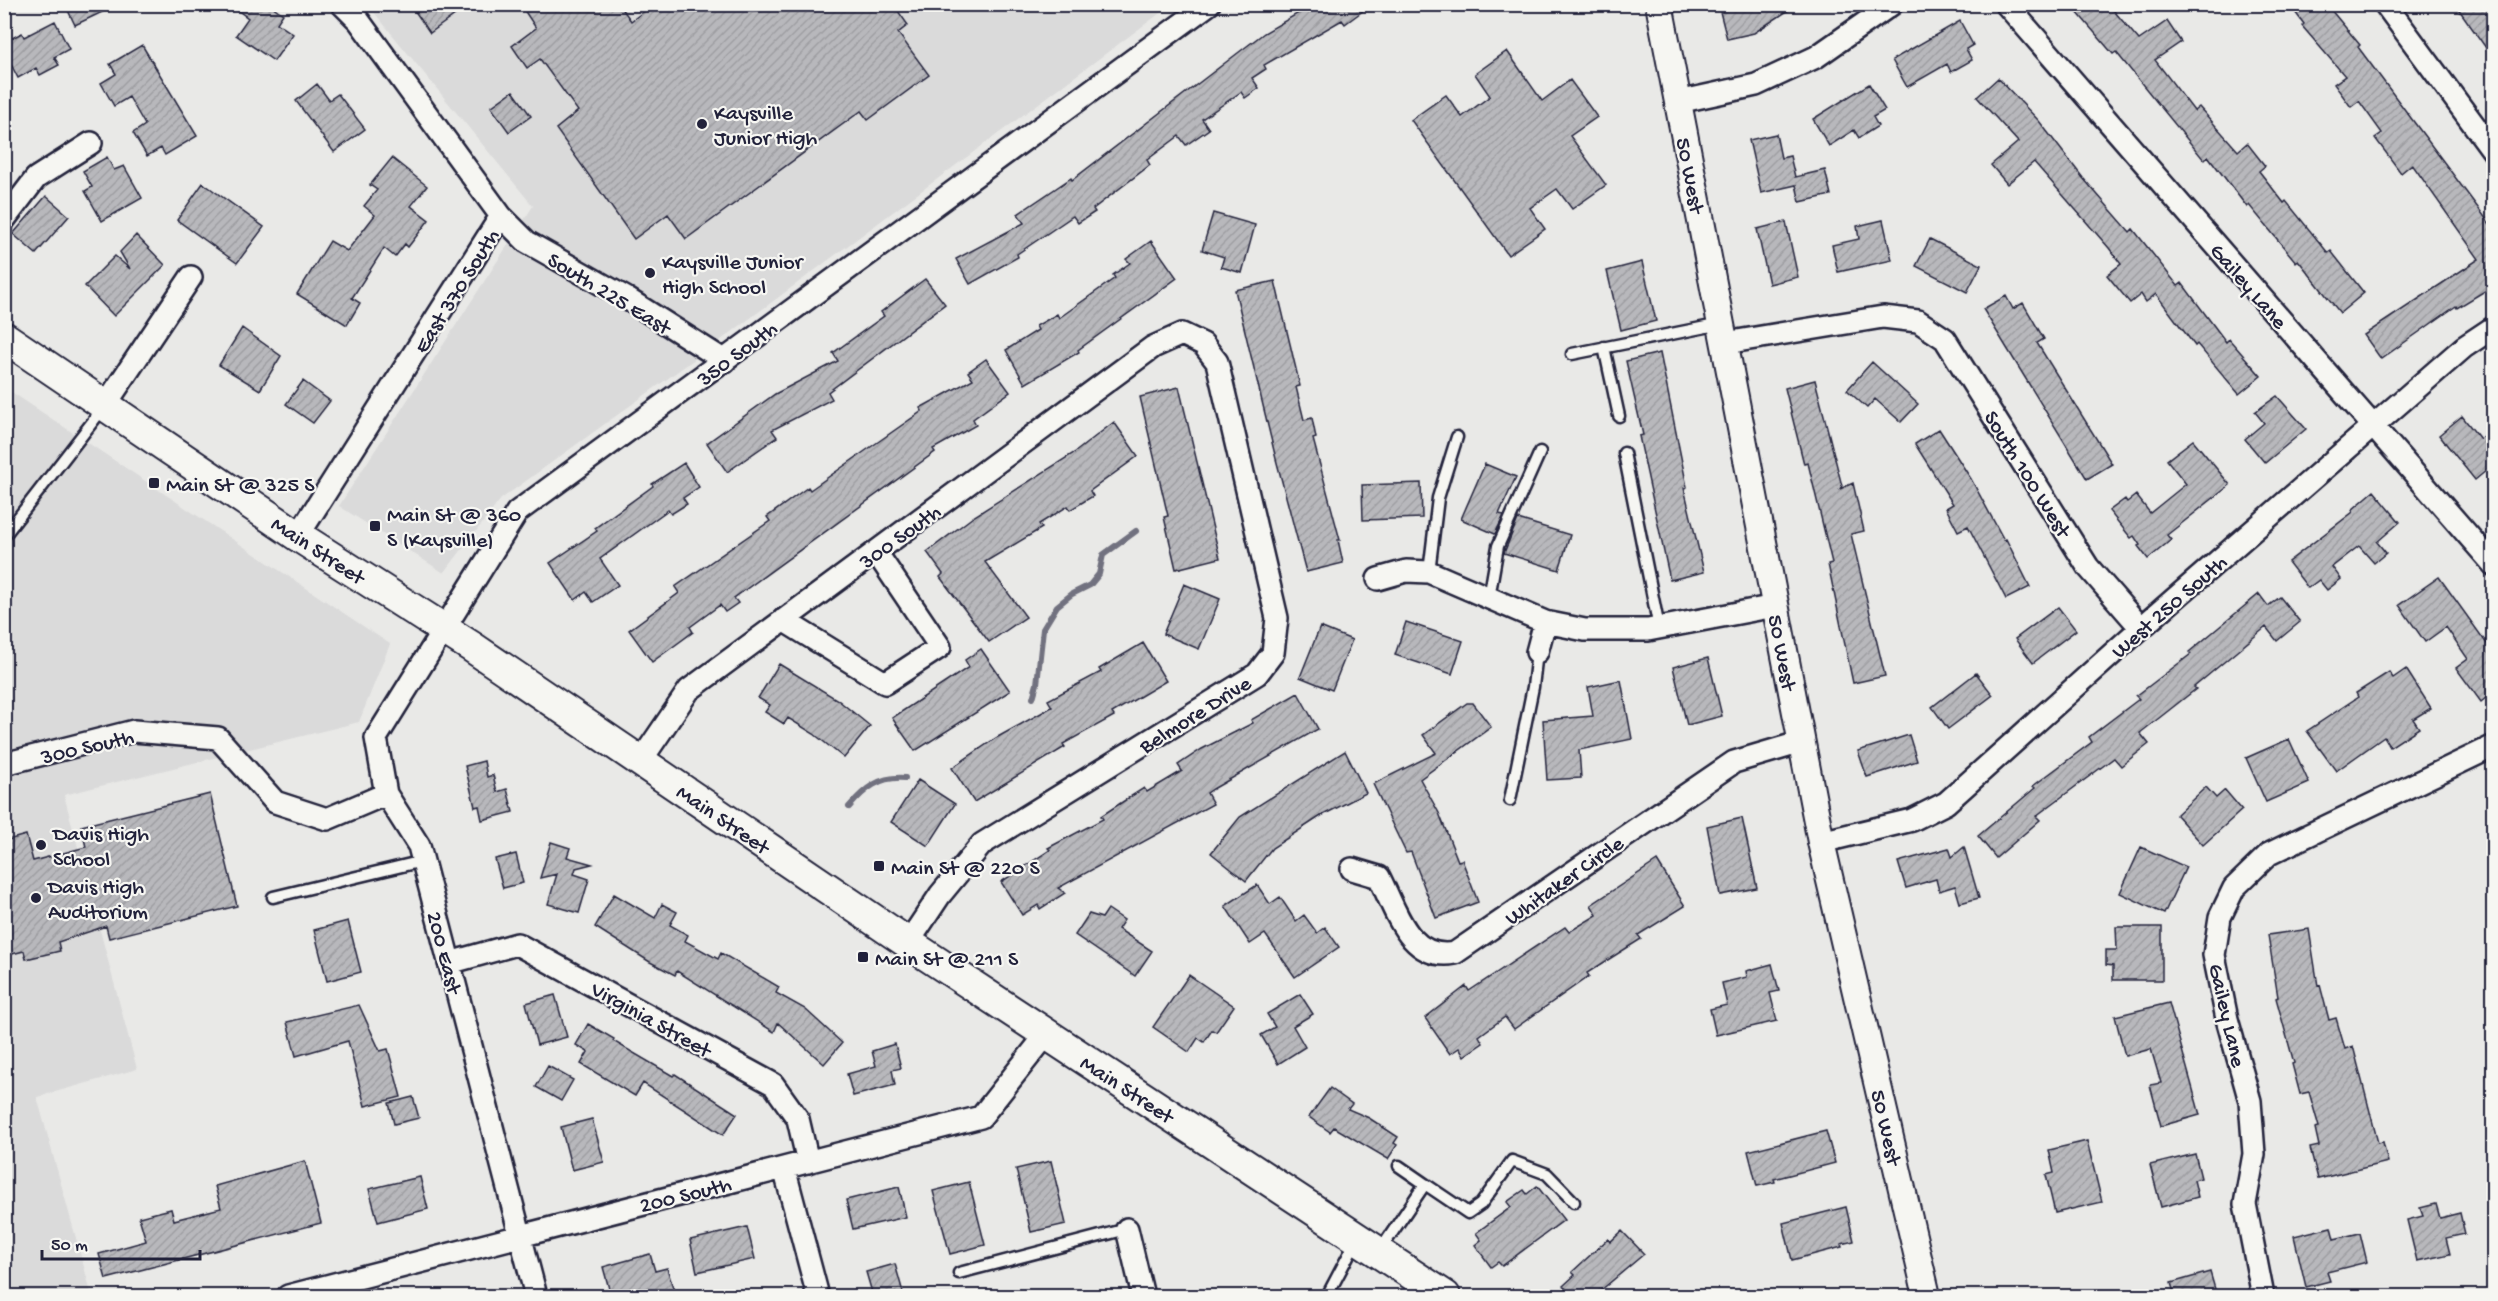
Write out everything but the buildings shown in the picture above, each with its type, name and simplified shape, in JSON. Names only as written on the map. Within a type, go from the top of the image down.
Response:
[{"type":"main road","name":"Main Street","points":[[4,337],[298,536],[444,629],[908,944],[1445,1296]]},
{"type":"street","name":"East 370 South","points":[[298,536],[501,216],[359,21],[342,4]]},
{"type":"street","name":"350 South","points":[[444,629],[517,512],[1209,4]]},
{"type":"street","name":"50 West","points":[[1659,4],[1821,842],[1927,1296]]},
{"type":"street","points":[[1678,102],[1756,85],[1816,57],[1892,4]]},
{"type":"street","name":"Gailey Lane","points":[[2006,4],[2493,565]]},
{"type":"street","points":[[2385,4],[2493,152]]},
{"type":"street","points":[[4,220],[36,178],[92,143]]},
{"type":"street","name":"South 225 East","points":[[501,216],[527,242],[626,298],[725,361]]},
{"type":"street","points":[[106,404],[191,277]]},
{"type":"street","name":"South 100 West","points":[[1723,334],[1883,317],[1918,321],[1945,339],[2088,567],[2141,628]]},
{"type":"street","name":"West 250 South","points":[[1821,842],[1912,820],[1946,803],[2141,628],[2464,347],[2493,327]]},
{"type":"street","name":"300 South","points":[[640,762],[689,690],[1153,347],[1182,334]]},
{"type":"street","name":"Belmore Drive","points":[[908,944],[940,895],[982,844],[1257,674],[1273,653],[1277,618],[1217,362],[1203,344],[1182,334]]},
{"type":"street","points":[[783,620],[885,683],[940,647],[876,552]]},
{"type":"street","points":[[1378,579],[1406,571],[1429,572],[1545,622],[1585,630],[1659,628],[1775,606]]},
{"type":"street","points":[[1537,652],[1545,622]]},
{"type":"street","name":"200 East","points":[[444,629],[376,738],[386,794],[419,846],[536,1296]]},
{"type":"street","name":"300 South","points":[[4,764],[134,731],[218,738],[275,802],[327,819],[386,794]]},
{"type":"street","name":"Whitaker Circle","points":[[1353,869],[1379,877],[1416,944],[1428,953],[1441,956],[1455,953],[1734,762],[1802,742]]},
{"type":"street","name":"Gailey Lane","points":[[2263,1296],[2246,1204],[2254,1154],[2250,1101],[2227,1019],[2214,955],[2220,917],[2234,888],[2269,854],[2493,746]]},
{"type":"street","name":"Virginia Street","points":[[449,963],[517,945],[773,1084],[798,1119],[808,1162]]},
{"type":"street","name":"200 South","points":[[288,1296],[981,1117],[1046,1035]]},
{"type":"street","points":[[784,1168],[818,1296]]},
{"type":"street","points":[[1127,1229],[1143,1296]]},
{"type":"lane","points":[[1572,354],[1604,347],[1723,334]]},
{"type":"lane","points":[[1604,347],[1618,416]]},
{"type":"lane","points":[[4,536],[106,404]]},
{"type":"lane","points":[[1429,572],[1438,498],[1457,437]]},
{"type":"lane","points":[[1489,598],[1498,546],[1540,452]]},
{"type":"lane","points":[[1624,453],[1659,628]]},
{"type":"lane","points":[[1510,800],[1533,687],[1537,652]]},
{"type":"lane","points":[[273,897],[423,861]]},
{"type":"lane","points":[[1399,1166],[1468,1213],[1481,1204],[1512,1161],[1547,1174],[1574,1202]]},
{"type":"lane","points":[[1327,1296],[1368,1245],[1425,1184]]},
{"type":"lane","points":[[959,1273],[1127,1229]]},
{"type":"shaded area","name":"Kaysville Junior High School","points":[[368,5],[1171,5],[721,340],[501,499],[444,573],[339,506],[533,206]]},
{"type":"shaded area","name":"Davis High School","points":[[4,387],[390,644],[359,722],[64,795],[137,1069],[37,1097],[92,1296],[5,1296]]},
{"type":"waterway","points":[[1033,698],[1037,684],[1043,629],[1057,606],[1072,594],[1090,585],[1099,574],[1103,555],[1136,531]]},
{"type":"waterway","points":[[849,807],[861,794],[881,781],[905,778]]},
{"type":"place","name":"Kaysville Junior High","points":[[702,124]]},
{"type":"place","name":"Kaysville Junior High School","points":[[650,273]]},
{"type":"place","name":"Main St @ 325 S","points":[[154,483]]},
{"type":"place","name":"Main St @ 360 S (Kaysville)","points":[[375,526]]},
{"type":"place","name":"Davis High School","points":[[41,845]]},
{"type":"place","name":"Main St @ 220 S","points":[[879,866]]},
{"type":"place","name":"Davis High Auditorium","points":[[36,898]]},
{"type":"place","name":"Main St @ 211 S","points":[[863,957]]}]
